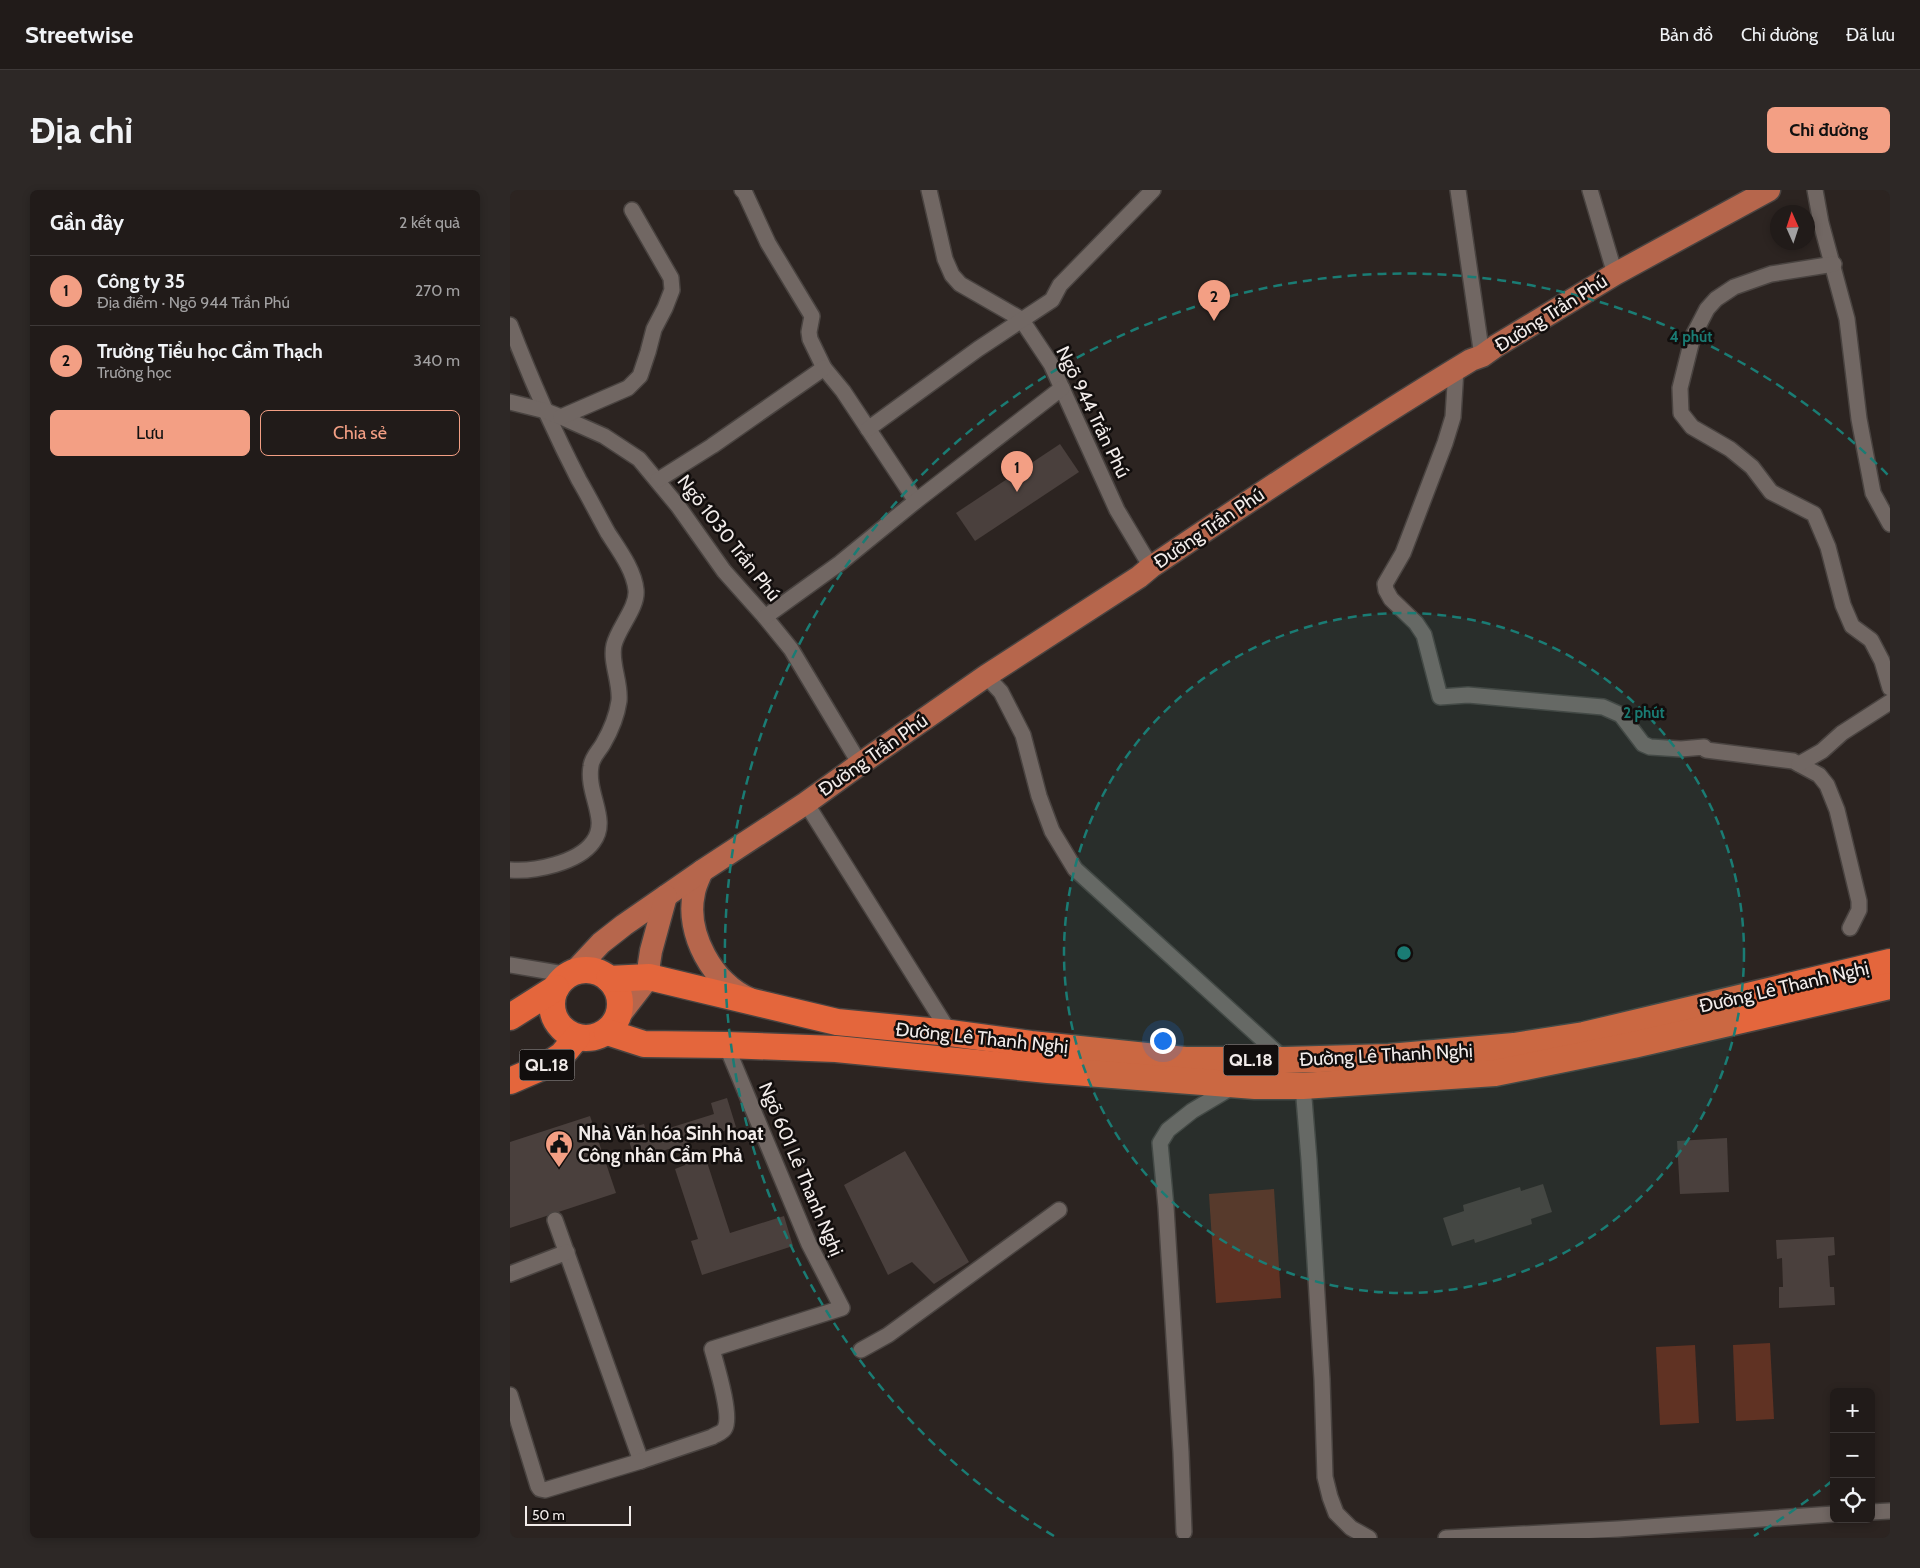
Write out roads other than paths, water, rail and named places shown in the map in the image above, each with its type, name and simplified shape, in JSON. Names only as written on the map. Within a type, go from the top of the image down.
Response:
[{"type":"highway","points":[[510,1017],[566,979],[581,971],[591,971],[609,979],[616,987],[620,996],[621,1006],[613,1024],[598,1037],[577,1037],[568,1033],[555,1018],[553,998],[566,979]]},
{"type":"highway","name":"Đường Lê Thanh Nghị","points":[[609,979],[649,976],[837,1022],[1185,1060],[1285,1060],[1389,1057],[1514,1046],[1584,1035],[1889,973]]},
{"type":"highway","name":"Đường Lê Thanh Nghị","points":[[613,1024],[644,1044],[726,1044],[836,1049],[1048,1070],[1255,1086],[1303,1086],[1495,1073],[1633,1045],[1889,973]]},
{"type":"highway","name":"QL.18","points":[[510,1081],[547,1065],[562,1055],[577,1037]]},
{"type":"main road","name":"Đường Trần Phú","points":[[566,979],[601,942],[666,896],[806,803],[986,676],[1139,577],[1150,567],[1301,467],[1387,411],[1456,369],[1482,356],[1615,274],[1769,190]]},
{"type":"main road","points":[[702,871],[694,893],[692,910],[699,944],[710,964],[728,985],[744,997],[770,1007]]},
{"type":"main road","points":[[613,1024],[649,976],[651,950],[666,896]]},
{"type":"street","points":[[742,190],[768,243],[812,316],[809,332],[810,339],[824,368],[843,391],[916,501]]},
{"type":"street","name":"Ngõ 944 Trần Phú","points":[[930,190],[945,259],[952,275],[960,284],[1021,319],[1051,364],[1117,510],[1150,567]]},
{"type":"street","points":[[1458,190],[1482,356]]},
{"type":"street","points":[[1590,190],[1615,274]]},
{"type":"street","points":[[1815,190],[1821,223],[1834,264],[1847,319],[1858,419],[1873,493],[1890,524]]},
{"type":"street","points":[[868,429],[1021,319],[1052,300],[1060,285],[1148,192]]},
{"type":"street","points":[[561,417],[628,388],[640,376],[654,328],[672,290],[671,278],[632,210]]},
{"type":"street","points":[[1834,264],[1771,274],[1734,287],[1706,309],[1693,336],[1684,370],[1680,388],[1681,413],[1692,427],[1730,449],[1752,467],[1771,492],[1814,514],[1828,547],[1843,605],[1852,626],[1871,640],[1882,661],[1890,688]]},
{"type":"street","points":[[510,325],[546,411],[578,478],[624,559],[637,591],[635,601],[613,646],[613,657],[619,685],[619,701],[604,743],[591,764],[589,780],[600,818],[600,831],[593,844],[568,861],[541,868],[510,870]]},
{"type":"street","points":[[658,480],[712,446],[824,368]]},
{"type":"street","points":[[1456,369],[1453,417],[1414,527],[1403,553],[1385,584],[1391,599],[1416,623],[1424,635],[1440,697],[1468,696],[1603,707],[1621,714],[1643,744],[1650,747],[1681,749],[1704,747],[1706,750],[1793,761],[1819,775],[1828,785],[1837,810],[1859,901],[1859,910],[1850,928]]},
{"type":"street","points":[[765,617],[840,563],[916,501],[1062,388]]},
{"type":"street","name":"Ngõ 1030 Trần Phú","points":[[510,402],[546,411],[561,417],[604,436],[639,459],[658,480],[724,571],[791,649],[860,764]]},
{"type":"street","points":[[986,676],[1001,692],[1023,735],[1042,805],[1052,831],[1075,869],[1285,1060]]},
{"type":"street","points":[[1799,764],[1822,751],[1842,733],[1890,702]]},
{"type":"street","points":[[806,803],[950,1033]]},
{"type":"street","points":[[510,965],[566,979]]},
{"type":"street","name":"Ngõ 601 Lê Thanh Nghị","points":[[641,1461],[712,1437],[723,1431],[726,1427],[727,1420],[723,1388],[712,1349],[842,1308],[809,1244],[726,1044]]},
{"type":"street","points":[[1184,1532],[1166,1207],[1160,1143],[1168,1130],[1192,1111],[1238,1084]]},
{"type":"street","points":[[1303,1086],[1310,1160],[1325,1477],[1336,1513],[1351,1528],[1369,1538]]},
{"type":"street","points":[[861,1350],[888,1335],[1059,1210]]},
{"type":"street","points":[[510,1395],[540,1489],[545,1490],[641,1461],[555,1220]]},
{"type":"street","points":[[510,1274],[567,1252]]},
{"type":"street","points":[[1875,1512],[1890,1511]]},
{"type":"street","points":[[1446,1538],[1618,1529],[1830,1514]]},
{"type":"place","name":"Trường Tiểu học Cẩm Thạch","points":[[1214,321]]},
{"type":"place","name":"Công ty 35","points":[[1017,492]]},
{"type":"place","name":"Nhà Văn hóa Sinh hoạt Công nhân Cẩm Phả","points":[[559,1168]]}]
